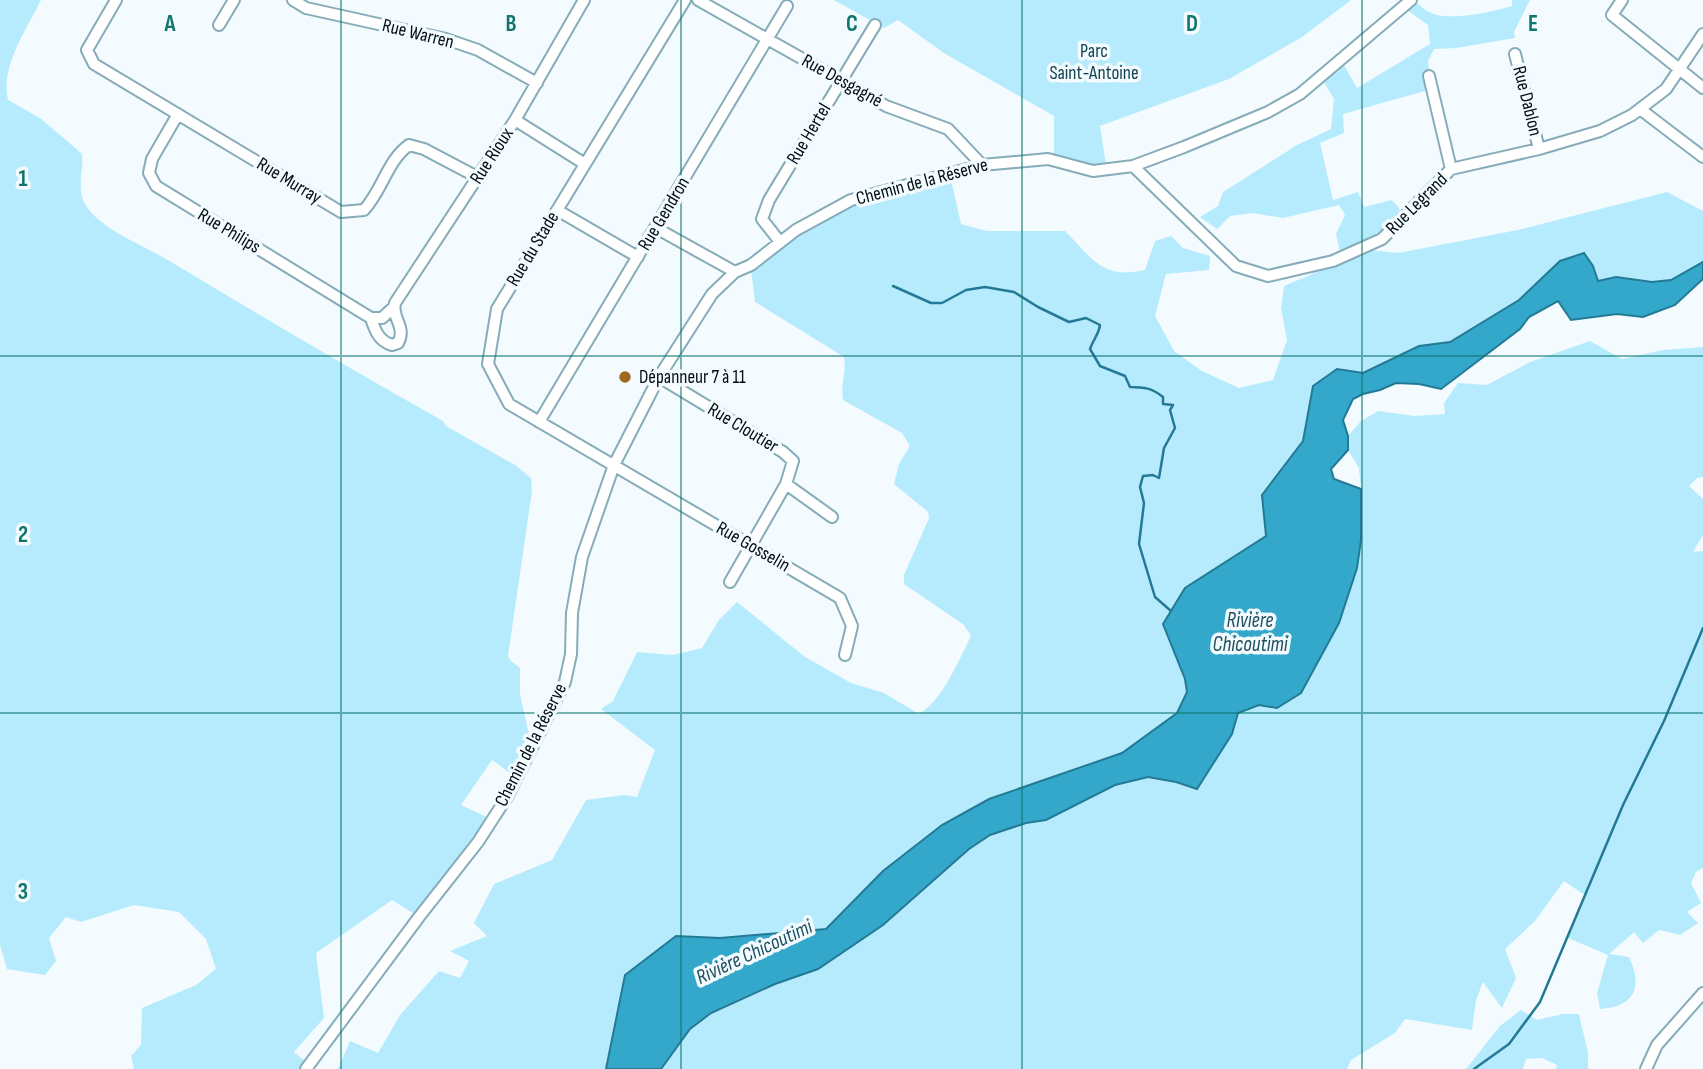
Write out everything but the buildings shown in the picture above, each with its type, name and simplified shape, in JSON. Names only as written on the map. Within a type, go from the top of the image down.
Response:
[{"type":"street","name":"Rue Murray","points":[[116,0],[87,50],[94,64],[341,212],[364,210],[377,196],[396,154],[409,145],[424,149],[479,178]]},
{"type":"street","points":[[219,25],[234,0]]},
{"type":"street","name":"Rue Warren","points":[[293,0],[306,8],[467,46],[537,83]]},
{"type":"street","name":"Rue Rioux","points":[[394,307],[515,120],[584,0]]},
{"type":"street","name":"Rue du Stade","points":[[614,466],[509,404],[488,364],[497,309],[685,0]]},
{"type":"street","name":"Rue Desgagné","points":[[698,0],[886,106],[948,129],[982,164]]},
{"type":"street","name":"Chemin de la Réserve","points":[[306,1069],[478,842],[508,797],[565,682],[570,654],[572,613],[582,557],[614,466],[659,377],[712,294],[735,272],[751,265],[796,230],[851,200],[982,164],[1048,159],[1093,171],[1133,166],[1268,112],[1300,94],[1411,0]]},
{"type":"street","points":[[1622,0],[1612,15],[1703,88]]},
{"type":"street","name":"Rue Gendron","points":[[539,422],[787,6]]},
{"type":"street","name":"Rue Hertel","points":[[780,242],[762,219],[769,200],[875,25]]},
{"type":"street","name":"Rue Legrand","points":[[1133,166],[1236,266],[1268,276],[1333,261],[1382,239],[1451,169],[1539,149],[1600,131],[1640,109],[1665,89],[1703,34]]},
{"type":"street","name":"Rue Dablon","points":[[1515,54],[1539,149]]},
{"type":"street","points":[[1429,76],[1451,169]]},
{"type":"street","points":[[1640,109],[1703,157]]},
{"type":"street","name":"Rue Philips","points":[[178,114],[152,159],[149,173],[156,186],[371,318]]},
{"type":"street","points":[[515,120],[585,164]]},
{"type":"street","points":[[557,211],[638,257]]},
{"type":"street","points":[[656,228],[735,272]]},
{"type":"street","points":[[394,307],[402,327],[402,337],[398,343],[392,345],[381,340],[371,318],[382,318],[394,307]]},
{"type":"street","name":"Rue Cloutier","points":[[659,377],[783,452],[793,461],[786,484]]},
{"type":"street","name":"Rue Gosselin","points":[[614,466],[840,598],[852,626],[845,654]]},
{"type":"street","points":[[730,582],[786,484],[832,517]]},
{"type":"street","points":[[1646,1069],[1657,1045],[1703,993]]},
{"type":"green space","points":[[0,0],[41,0],[11,61],[8,100],[40,118],[81,153],[82,197],[100,221],[443,421],[446,426],[515,465],[531,478],[532,491],[508,656],[520,668],[520,694],[532,748],[517,778],[492,760],[461,805],[493,820],[419,917],[392,900],[316,953],[324,1018],[294,1052],[315,1069],[134,1069],[131,1056],[141,1045],[142,1008],[196,985],[216,969],[206,939],[179,912],[134,905],[81,922],[66,917],[49,938],[56,961],[45,975],[7,969],[0,945]]},
{"type":"green space","name":"Parc Saint-Antoine","points":[[834,0],[1351,0],[1302,37],[1229,79],[1100,126],[1107,171],[1054,162],[1054,116],[944,53],[898,20],[884,28]]},
{"type":"green space","points":[[1414,0],[1427,11],[1457,16],[1512,6],[1512,0],[1530,0],[1514,32],[1515,38],[1434,49],[1428,61],[1432,89],[1343,114],[1344,133],[1320,143],[1333,200],[1358,192],[1364,207],[1392,200],[1399,208],[1401,220],[1382,239],[1341,257],[1336,234],[1345,215],[1339,205],[1283,218],[1253,213],[1230,216],[1217,229],[1200,217],[1218,206],[1223,192],[1297,145],[1331,129],[1334,99],[1321,77],[1341,60],[1357,88],[1430,44],[1428,25],[1403,7]]},
{"type":"green space","points":[[949,171],[961,224],[987,231],[1065,231],[1091,258],[1118,272],[1145,270],[1155,241],[1171,236],[1183,248],[1210,256],[1209,270],[1166,274],[1155,316],[1174,351],[1202,371],[1239,388],[1273,380],[1287,340],[1281,308],[1284,286],[1369,250],[1398,253],[1518,230],[1667,192],[1703,211],[1703,262],[1671,280],[1652,282],[1616,277],[1598,281],[1560,261],[1519,300],[1450,342],[1419,346],[1363,373],[1337,369],[1313,386],[1303,441],[1262,495],[1266,536],[1185,588],[1163,624],[1185,679],[1186,692],[1177,713],[1122,753],[989,798],[941,825],[883,871],[826,929],[720,938],[676,936],[615,1020],[606,1069],[338,1069],[350,1041],[378,1053],[400,1015],[439,971],[460,978],[469,961],[450,951],[487,936],[474,923],[494,884],[552,860],[586,800],[624,795],[637,797],[655,750],[601,709],[613,701],[637,652],[673,655],[702,648],[719,620],[737,602],[805,657],[851,683],[884,693],[919,714],[942,690],[971,636],[964,625],[904,584],[904,575],[929,518],[928,512],[894,484],[899,464],[910,446],[902,433],[843,400],[844,357],[755,302],[750,262],[851,200]]},
{"type":"green space","points":[[1590,341],[1622,359],[1664,350],[1703,347],[1703,477],[1697,478],[1689,486],[1703,499],[1703,535],[1693,552],[1703,551],[1703,868],[1696,872],[1691,883],[1701,903],[1687,912],[1698,923],[1680,935],[1659,930],[1643,943],[1634,932],[1609,954],[1629,957],[1635,986],[1628,1000],[1600,1009],[1597,993],[1608,955],[1568,938],[1586,896],[1564,881],[1535,921],[1505,949],[1516,978],[1502,1008],[1483,982],[1476,1000],[1472,1030],[1405,1019],[1395,1033],[1351,1060],[1347,1069],[662,1069],[690,1029],[711,1013],[775,984],[818,969],[883,925],[969,849],[990,835],[1026,823],[1046,820],[1115,785],[1148,777],[1197,789],[1232,734],[1238,712],[1259,705],[1278,708],[1361,540],[1359,468],[1348,450],[1348,436],[1361,421],[1378,411],[1415,416],[1445,414],[1444,403],[1458,383],[1487,385],[1530,362]]},
{"type":"green space","points":[[1521,1010],[1537,1020],[1563,1014],[1579,1014],[1588,1053],[1588,1069],[1556,1069],[1557,1065],[1542,1058],[1526,1059],[1523,1069],[1466,1069],[1500,1026]]},
{"type":"water","name":"Rivière Chicoutimi","points":[[1584,253],[1593,266],[1598,281],[1616,277],[1652,282],[1671,280],[1703,262],[1703,279],[1675,305],[1643,317],[1617,314],[1571,320],[1558,301],[1529,317],[1520,329],[1441,389],[1396,383],[1353,399],[1343,420],[1348,436],[1348,450],[1331,469],[1334,479],[1361,489],[1361,540],[1357,568],[1339,623],[1301,693],[1277,708],[1259,705],[1238,713],[1232,734],[1197,789],[1148,777],[1115,785],[1046,820],[1026,823],[990,835],[969,849],[883,925],[818,969],[775,984],[711,1013],[690,1029],[661,1069],[606,1069],[625,975],[676,936],[720,938],[826,929],[883,871],[942,825],[989,799],[1122,753],[1177,713],[1187,692],[1185,679],[1163,624],[1185,588],[1266,536],[1262,495],[1303,441],[1313,386],[1337,369],[1363,373],[1419,346],[1450,342],[1519,300],[1560,261]]},
{"type":"waterway","points":[[893,286],[931,303],[942,303],[966,290],[985,287],[1014,292],[1069,322],[1086,318],[1100,325],[1090,349],[1100,366],[1125,376],[1130,387],[1151,390],[1163,397],[1163,404],[1173,405],[1170,410],[1175,428],[1164,448],[1159,478],[1153,475],[1143,476],[1140,487],[1144,503],[1139,544],[1155,597],[1171,611]]},
{"type":"waterway","points":[[1474,1069],[1509,1044],[1540,1002],[1623,805],[1664,721],[1703,628]]},
{"type":"place","name":"Dépanneur 7 à 11","points":[[625,377]]}]
